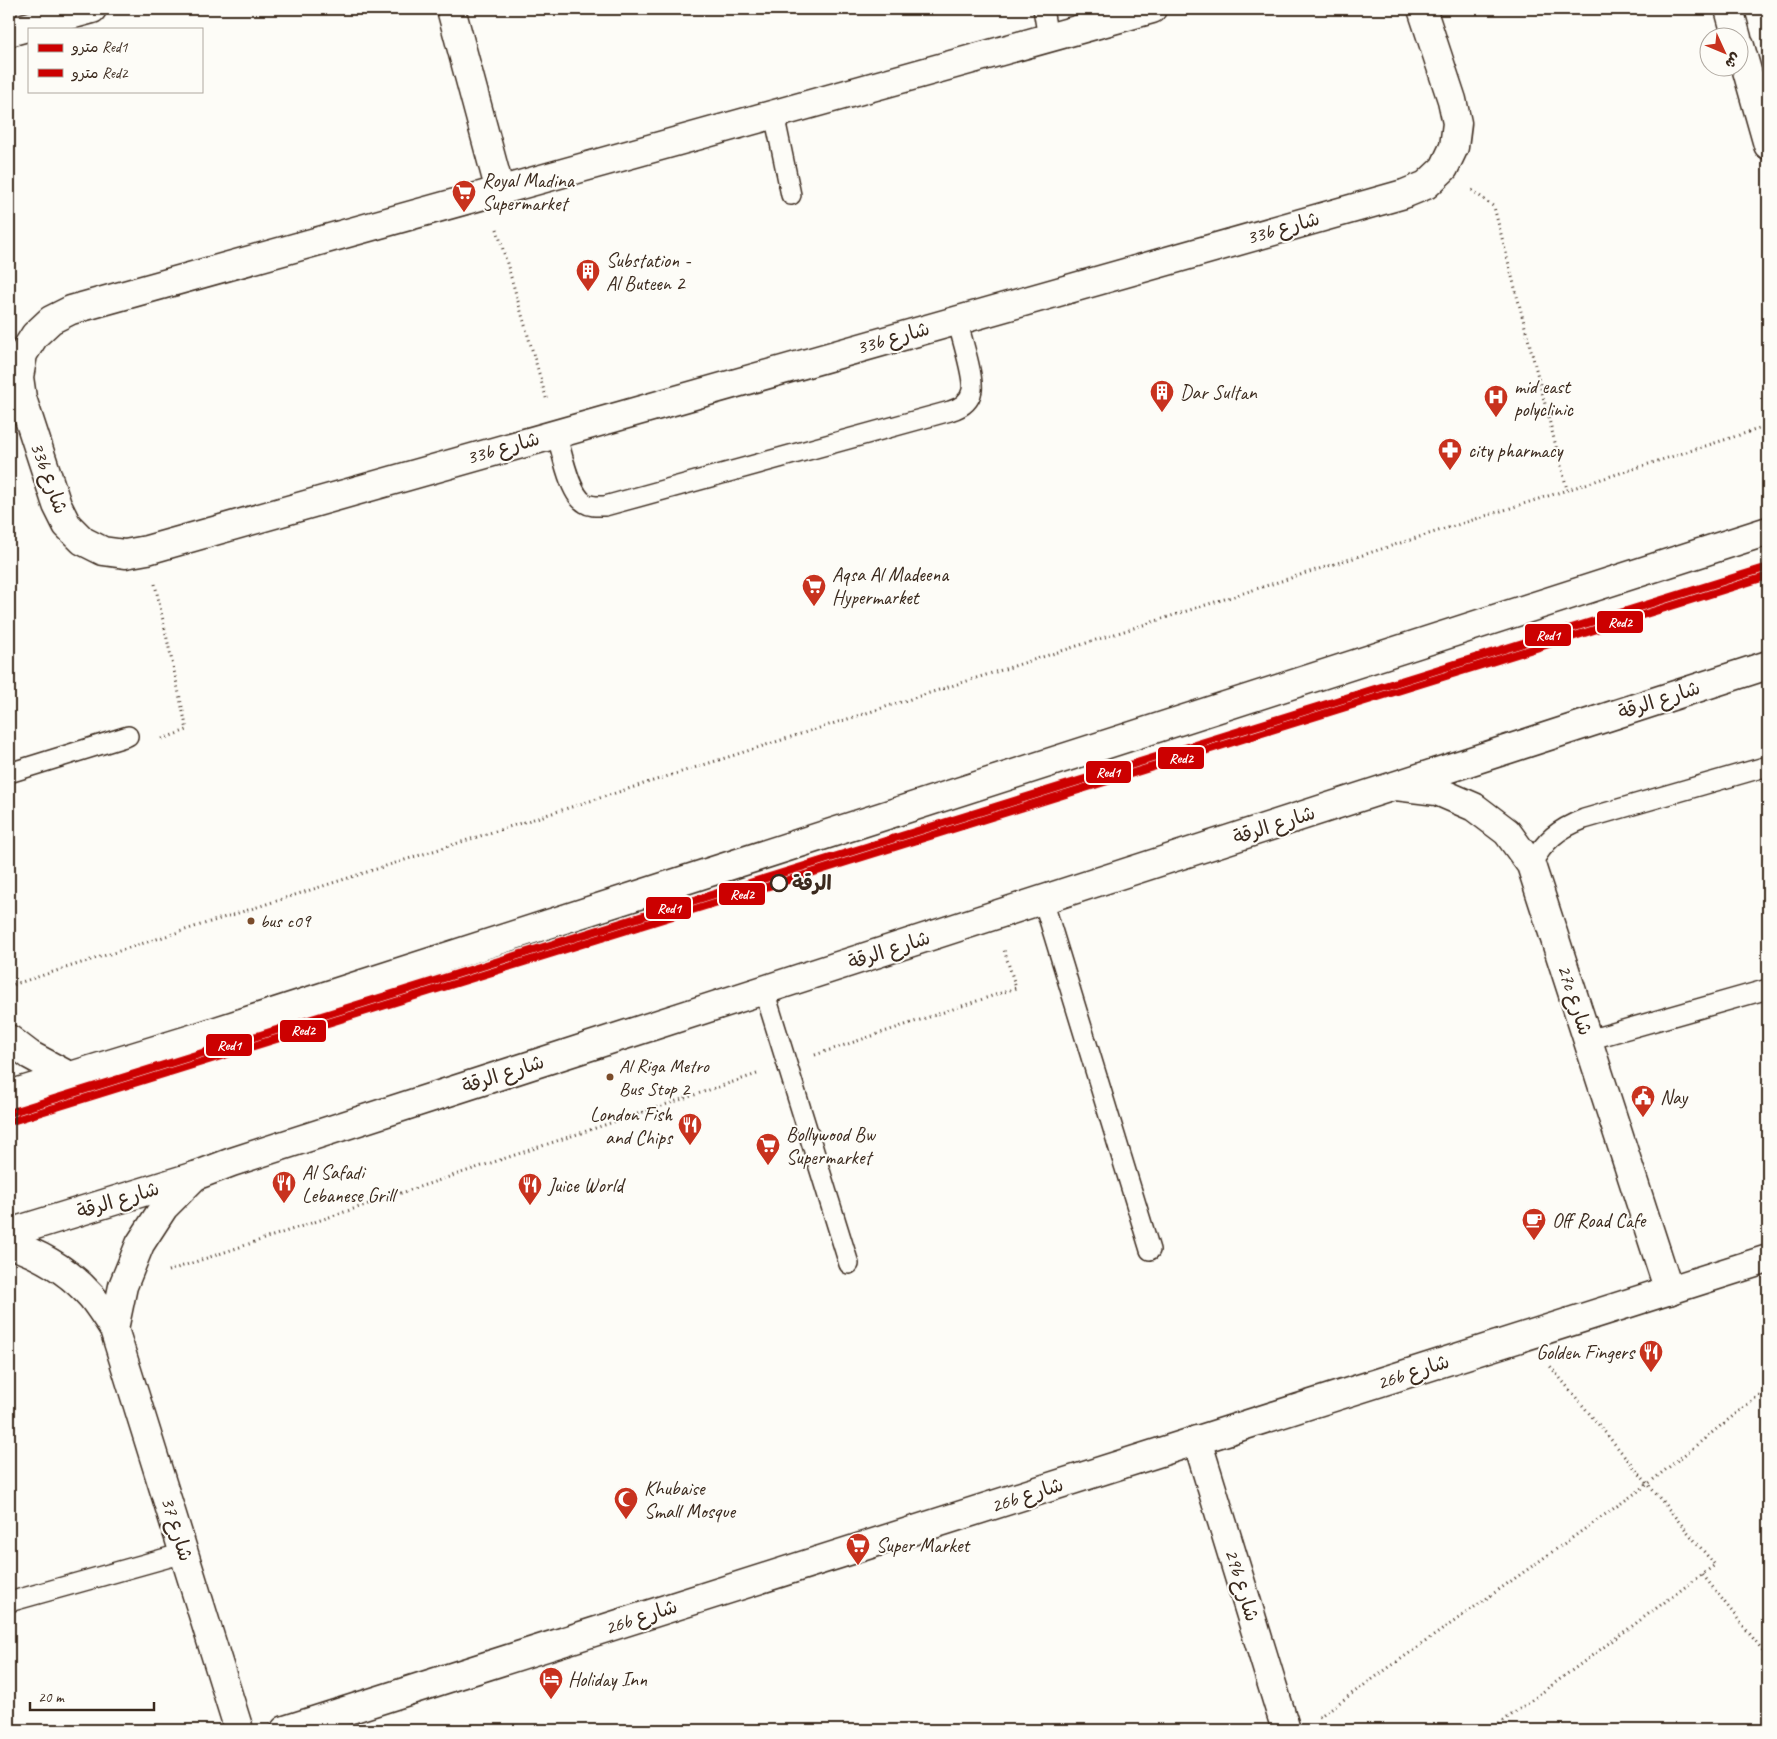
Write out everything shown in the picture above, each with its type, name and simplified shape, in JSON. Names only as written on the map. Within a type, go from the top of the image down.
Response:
[{"type":"street","points":[[9,32],[92,9]]},
{"type":"street","points":[[451,9],[493,193]]},
{"type":"street","name":"33b شارع","points":[[1152,9],[71,310],[51,320],[35,335],[24,354],[19,377],[22,398],[57,505],[67,525],[83,541],[103,551],[125,554],[147,550],[1404,194],[1426,185],[1444,168],[1454,147],[1457,124],[1452,100],[1422,9]]},
{"type":"street","points":[[1729,9],[1734,28]]},
{"type":"street","points":[[1749,78],[1768,145]]},
{"type":"street","points":[[9,1096],[198,1037],[1768,530]]},
{"type":"street","name":"شارع الرقة","points":[[9,1233],[195,1176],[251,1156],[1768,665]]},
{"type":"street","name":"27c شارع","points":[[1396,786],[1437,791],[1474,808],[1506,832],[1531,865],[1669,1291]]},
{"type":"street","points":[[9,1039],[30,1054],[70,1076]]},
{"type":"street","name":"شارع 37","points":[[114,1328],[123,1286],[140,1244],[164,1207],[195,1176]]},
{"type":"street","name":"شارع 37","points":[[9,1244],[29,1250],[63,1270],[92,1297],[114,1328],[240,1730]]},
{"type":"street","name":"26b شارع","points":[[285,1730],[1768,1259]]},
{"type":"street","name":"29b شارع","points":[[1198,1440],[1286,1730]]},
{"type":"lane","points":[[1043,9],[1048,38]]},
{"type":"lane","points":[[774,114],[791,195]]},
{"type":"lane","points":[[556,433],[572,486],[577,496],[584,503],[594,506],[605,506],[950,411],[960,408],[968,400],[972,391],[972,381],[957,320]]},
{"type":"lane","points":[[9,773],[128,736]]},
{"type":"lane","points":[[1531,865],[1540,849],[1552,836],[1568,826],[1593,816],[1768,766]]},
{"type":"lane","points":[[1043,900],[1150,1250]]},
{"type":"lane","points":[[1588,1040],[1768,989]]},
{"type":"lane","points":[[764,990],[848,1264]]},
{"type":"lane","points":[[9,1602],[184,1553]]},
{"type":"path","points":[[1444,168],[1494,207],[1567,490]]},
{"type":"path","points":[[493,193],[556,433]]},
{"type":"path","points":[[9,986],[1768,426]]},
{"type":"path","points":[[147,550],[187,730],[152,743]]},
{"type":"path","points":[[123,1286],[1016,988],[1004,949],[995,952]]},
{"type":"path","points":[[1491,1730],[1715,1565],[1525,1336]]},
{"type":"path","points":[[1316,1719],[1648,1484],[1768,1388]]},
{"type":"path","points":[[1702,1575],[1768,1657]]},
{"type":"metro line","name":"Red1","points":[[9,1113],[1768,567]]},
{"type":"metro line","name":"Red2","points":[[12,1121],[1768,576]]},
{"type":"place","name":"Royal Madina Supermarket","points":[[464,213]]},
{"type":"place","name":"Substation - Al Buteen 2","points":[[588,292]]},
{"type":"place","name":"Dar Sultan","points":[[1162,413]]},
{"type":"place","name":"mid east polyclinic","points":[[1496,418]]},
{"type":"place","name":"city pharmacy","points":[[1450,471]]},
{"type":"place","name":"Aqsa Al Madeena Hypermarket","points":[[814,607]]},
{"type":"place","name":"الرقة","points":[[779,883]]},
{"type":"place","name":"bus c09","points":[[251,921]]},
{"type":"place","name":"Al Riga Metro Bus Stop 2","points":[[610,1077]]},
{"type":"place","name":"Nay","points":[[1643,1118]]},
{"type":"place","name":"London Fish and Chips","points":[[690,1146]]},
{"type":"place","name":"Bollywood Bw Supermarket","points":[[768,1166]]},
{"type":"place","name":"Al Safadi Lebanese Grill","points":[[284,1204]]},
{"type":"place","name":"Juice World","points":[[530,1206]]},
{"type":"place","name":"Off Road Cafe","points":[[1534,1241]]},
{"type":"place","name":"Golden Fingers","points":[[1651,1373]]},
{"type":"place","name":"Khubaise Small Mosque","points":[[626,1520]]},
{"type":"place","name":"Super Market","points":[[858,1566]]},
{"type":"place","name":"Holiday Inn","points":[[551,1700]]}]
